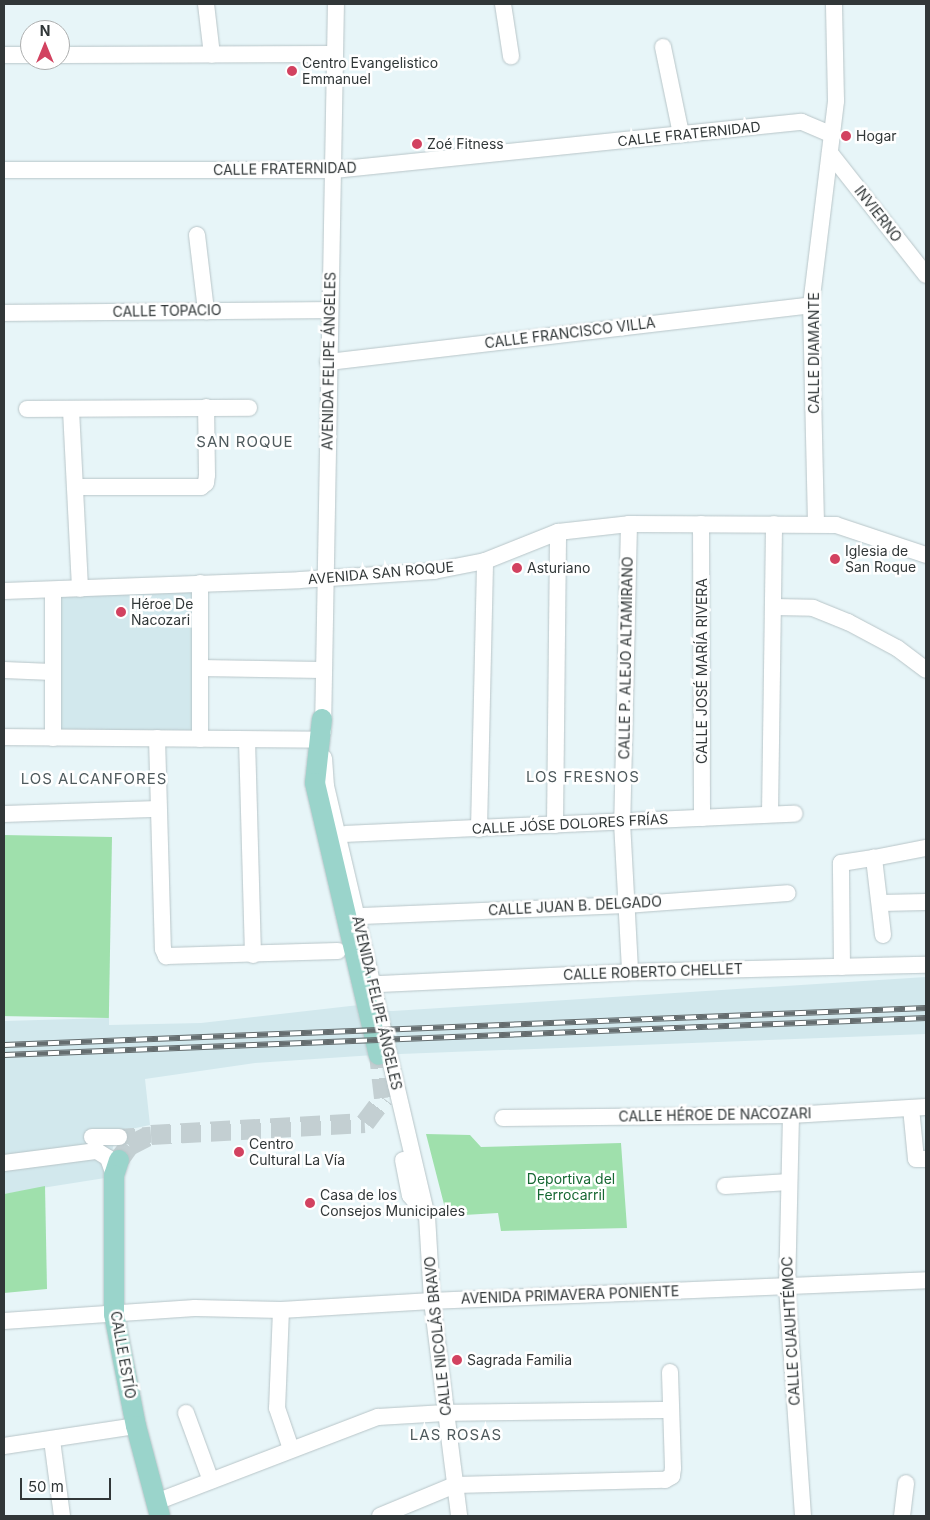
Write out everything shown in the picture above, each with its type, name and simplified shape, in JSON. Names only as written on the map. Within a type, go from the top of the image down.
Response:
[{"type":"main road","name":"AVENIDA FELIPE ÁNGELES","points":[[322,719],[314,783],[379,1056]]},
{"type":"main road","name":"CALLE ESTÍO","points":[[116,1168],[114,1314],[136,1426],[158,1509]]},
{"type":"street","points":[[206,4],[212,55]]},
{"type":"street","name":"AVENIDA FELIPE ÁNGELES","points":[[336,4],[322,670],[322,719],[326,786],[427,1216]]},
{"type":"street","points":[[503,4],[511,56]]},
{"type":"street","name":"CALLE DIAMANTE","points":[[816,524],[811,304],[836,101],[834,4]]},
{"type":"street","points":[[663,47],[681,134]]},
{"type":"street","points":[[70,55],[335,54]]},
{"type":"street","points":[[4,55],[20,55]]},
{"type":"street","name":"CALLE FRATERNIDAD","points":[[4,170],[334,170],[802,122],[832,135]]},
{"type":"street","name":"INVIERNO","points":[[830,152],[926,275]]},
{"type":"street","points":[[198,235],[206,311]]},
{"type":"street","name":"CALLE FRANCISCO VILLA","points":[[328,362],[811,304]]},
{"type":"street","name":"CALLE TOPACIO","points":[[4,313],[330,310]]},
{"type":"street","points":[[75,488],[201,488],[206,483],[206,407]]},
{"type":"street","points":[[28,409],[249,408]]},
{"type":"street","points":[[71,410],[80,589]]},
{"type":"street","name":"AVENIDA SAN ROQUE","points":[[4,591],[325,579],[434,571],[485,560],[558,532],[628,524],[836,525],[926,555]]},
{"type":"street","name":"CALLE P. ALEJO ALTAMIRANO","points":[[628,524],[622,822],[630,972]]},
{"type":"street","name":"CALLE JOSÉ MARÍA RIVERA","points":[[701,524],[702,818]]},
{"type":"street","points":[[770,814],[774,524]]},
{"type":"street","points":[[555,825],[558,532]]},
{"type":"street","points":[[479,829],[485,560]]},
{"type":"street","points":[[200,583],[200,739]]},
{"type":"street","points":[[53,590],[52,672],[54,738]]},
{"type":"street","points":[[774,607],[813,608],[848,622],[897,648],[926,670]]},
{"type":"street","points":[[200,668],[322,670]]},
{"type":"street","points":[[4,670],[52,672]]},
{"type":"street","points":[[4,738],[320,740]]},
{"type":"street","points":[[157,738],[163,949],[166,956],[253,955],[338,951]]},
{"type":"street","points":[[247,740],[253,955]]},
{"type":"street","points":[[4,814],[158,809]]},
{"type":"street","name":"CALLE JÓSE DOLORES FRÍAS","points":[[346,834],[795,814]]},
{"type":"street","points":[[842,967],[841,863],[926,848]]},
{"type":"street","points":[[874,858],[881,903],[883,935]]},
{"type":"street","name":"CALLE JUAN B. DELGADO","points":[[362,916],[626,905],[788,893]]},
{"type":"street","points":[[881,903],[926,902]]},
{"type":"street","name":"CALLE ROBERTO CHELLET","points":[[380,984],[630,972],[926,965]]},
{"type":"street","points":[[919,1107],[916,1159],[926,1159]]},
{"type":"street","name":"CALLE HÉROE DE NACOZARI","points":[[503,1118],[791,1115],[919,1107]]},
{"type":"street","name":"CALLE CUAUHTÉMOC","points":[[791,1115],[786,1287],[803,1516]]},
{"type":"street","points":[[92,1137],[119,1137]]},
{"type":"street","points":[[4,1163],[97,1151],[108,1158],[116,1168]]},
{"type":"street","points":[[401,1152],[410,1196],[427,1216]]},
{"type":"street","points":[[725,1186],[789,1182]]},
{"type":"street","name":"CALLE NICOLÁS BRAVO","points":[[427,1216],[432,1300],[459,1516]]},
{"type":"street","name":"AVENIDA PRIMAVERA PONIENTE","points":[[4,1321],[195,1308],[280,1310],[432,1300],[926,1280]]},
{"type":"street","points":[[280,1310],[277,1408],[291,1449]]},
{"type":"street","points":[[380,1516],[454,1485],[665,1480],[672,1476],[673,1468],[670,1372]]},
{"type":"street","points":[[158,1509],[211,1481],[378,1417],[445,1413],[671,1410]]},
{"type":"street","points":[[186,1413],[211,1481]]},
{"type":"street","points":[[4,1446],[136,1426]]},
{"type":"street","points":[[52,1440],[62,1516]]},
{"type":"street","points":[[902,1516],[906,1483]]},
{"type":"shaded area","points":[[61,591],[193,591],[193,730],[61,730]]},
{"type":"shaded area","points":[[926,977],[926,1034],[374,1055],[255,1063],[145,1079],[150,1125],[117,1132],[105,1178],[4,1194],[4,1021],[109,1018],[109,1025],[201,1023],[359,1005],[365,1011],[393,1011]]},
{"type":"green space","points":[[4,835],[112,837],[109,1018],[4,1016]]},
{"type":"green space","name":"Deportiva del Ferrocarril","points":[[426,1134],[470,1135],[481,1147],[621,1143],[627,1228],[501,1231],[498,1213],[447,1216]]},
{"type":"green space","points":[[45,1186],[47,1289],[4,1293],[4,1194]]},
{"type":"tunnel","points":[[119,1160],[129,1146],[151,1135],[365,1123],[384,1098],[379,1055]]},
{"type":"tunnel","points":[[119,1137],[151,1135]]},
{"type":"railway","points":[[4,1045],[926,1008]]},
{"type":"railway","points":[[4,1055],[926,1018]]},
{"type":"place","name":"Centro Evangelistico Emmanuel","points":[[292,71]]},
{"type":"place","name":"Hogar","points":[[846,136]]},
{"type":"place","name":"Zoé Fitness","points":[[417,144]]},
{"type":"place","name":"Iglesia de San Roque","points":[[835,559]]},
{"type":"place","name":"Asturiano","points":[[517,568]]},
{"type":"place","name":"Héroe De Nacozari","points":[[121,612]]},
{"type":"place","name":"Centro Cultural La Vía","points":[[239,1152]]},
{"type":"place","name":"Casa de los Consejos Municipales","points":[[310,1203]]},
{"type":"place","name":"Sagrada Familia","points":[[457,1360]]},
{"type":"district","name":"SAN ROQUE","points":[[245,442]]},
{"type":"district","name":"LOS FRESNOS","points":[[583,777]]},
{"type":"district","name":"LOS ALCANFORES","points":[[94,779]]},
{"type":"district","name":"LAS ROSAS","points":[[456,1435]]}]
